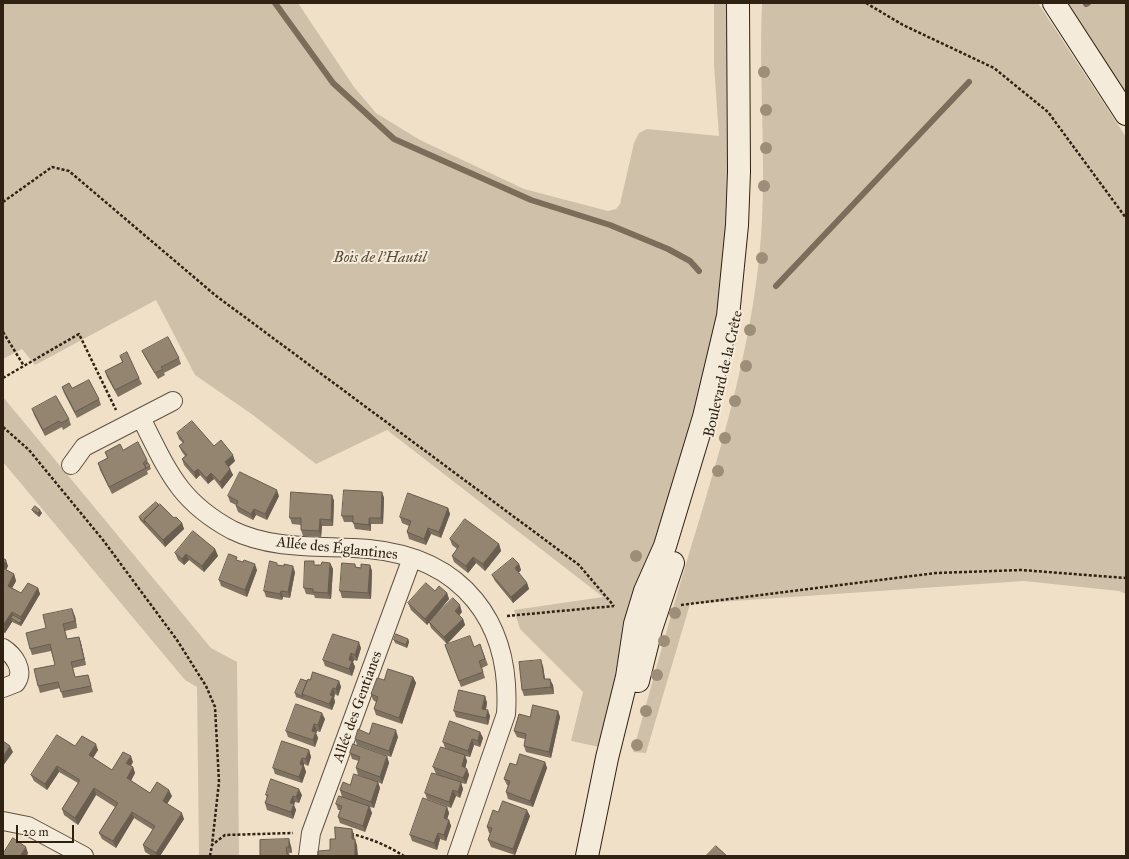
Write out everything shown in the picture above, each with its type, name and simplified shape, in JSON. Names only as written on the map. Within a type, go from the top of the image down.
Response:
[{"type":"street","name":"Boulevard de la Crête","points":[[620,728],[635,624],[645,591],[665,546],[698,439],[717,368],[728,316],[735,253],[738,202],[738,3]]},
{"type":"street","name":"Boulevard de la Crête","points":[[620,728],[663,587],[678,549],[724,386],[741,301],[746,262],[750,197],[748,3]]},
{"type":"street","points":[[1054,3],[1126,114]]},
{"type":"street","points":[[71,465],[84,447],[173,401]]},
{"type":"street","name":"Allée des Églantines","points":[[141,418],[173,480],[182,491],[203,512],[234,530],[249,536],[284,544],[387,551],[412,558],[429,564],[456,581],[476,602],[491,624],[504,664],[507,699],[506,714],[457,856]]},
{"type":"street","name":"Allée des Gentianes","points":[[308,856],[311,833],[412,558]]},
{"type":"street","points":[[3,648],[15,659],[19,674],[16,683],[3,688]]},
{"type":"street","points":[[587,856],[596,806],[620,728]]},
{"type":"street","points":[[598,856],[620,728]]},
{"type":"street","points":[[3,822],[28,826],[84,856]]},
{"type":"path","points":[[866,3],[904,25],[994,68],[1048,112],[1126,218]]},
{"type":"path","points":[[3,202],[52,167],[69,171],[215,295],[432,454],[579,565],[614,606],[508,616],[491,624]]},
{"type":"path","points":[[3,332],[24,366]]},
{"type":"path","points":[[3,378],[79,334],[124,426]]},
{"type":"path","points":[[3,427],[28,450],[103,540],[177,640],[206,686],[215,707],[219,782],[212,845]]},
{"type":"path","points":[[676,605],[936,573],[1020,570],[1126,578]]},
{"type":"green space","name":"Bois de l'Hautil","points":[[3,3],[298,3],[354,87],[376,113],[420,140],[524,189],[608,211],[616,209],[620,204],[634,143],[639,133],[647,129],[719,136],[714,65],[714,3],[732,3],[733,137],[722,314],[604,748],[571,741],[583,692],[520,629],[514,610],[603,597],[387,430],[316,464],[253,415],[195,375],[156,300],[35,365],[22,349],[3,359]]},
{"type":"green space","points":[[762,3],[1038,3],[1126,137],[1126,594],[1119,591],[1024,581],[690,604],[646,753],[633,752],[728,419],[738,381],[753,306],[758,268],[763,202],[761,69]]},
{"type":"green space","points":[[1068,3],[1126,3],[1126,92]]},
{"type":"green space","points":[[3,397],[211,648],[237,662],[239,856],[199,856],[197,687],[185,680],[3,462]]},
{"type":"building","points":[[168,337],[179,358],[161,367],[163,369],[155,373],[142,351]]},
{"type":"building","points":[[127,352],[139,378],[115,390],[105,371],[123,362],[120,356]]},
{"type":"building","points":[[89,380],[99,399],[75,412],[62,387],[69,383],[72,388]]},
{"type":"building","points":[[56,396],[69,419],[61,423],[59,421],[43,430],[32,409]]},
{"type":"building","points":[[192,421],[214,446],[221,440],[233,455],[225,462],[230,469],[220,482],[211,473],[206,478],[198,469],[194,472],[182,459],[187,455],[179,446],[184,442],[177,433]]},
{"type":"building","points":[[138,442],[147,460],[143,463],[146,468],[109,487],[98,463],[108,458],[105,452],[120,444],[123,450]]},
{"type":"building","points":[[148,463],[150,466],[146,468],[145,465]]},
{"type":"building","points":[[240,472],[277,490],[265,514],[254,509],[251,514],[236,506],[238,501],[228,496]]},
{"type":"building","points":[[344,490],[382,492],[381,518],[369,518],[369,525],[353,523],[353,516],[342,516]]},
{"type":"building","points":[[291,492],[332,495],[331,520],[320,519],[319,531],[301,530],[301,518],[290,518]]},
{"type":"building","points":[[408,493],[448,508],[439,532],[428,528],[424,539],[407,532],[411,521],[400,517]]},
{"type":"building","points":[[156,502],[159,505],[144,520],[145,523],[139,517]]},
{"type":"building","points":[[160,504],[174,518],[176,517],[182,523],[163,540],[144,520]]},
{"type":"building","points":[[35,506],[40,510],[38,513],[32,510]]},
{"type":"building","points":[[465,519],[499,544],[483,564],[473,557],[466,566],[452,556],[459,546],[450,539]]},
{"type":"building","points":[[193,531],[215,549],[202,566],[186,554],[182,559],[175,553]]},
{"type":"building","points":[[229,554],[237,557],[236,560],[243,562],[244,560],[255,564],[245,590],[219,580]]},
{"type":"building","points":[[3,558],[6,560],[3,566]]},
{"type":"building","points":[[513,558],[519,564],[515,568],[527,583],[511,597],[492,575]]},
{"type":"building","points":[[270,561],[277,563],[277,565],[284,566],[284,564],[293,566],[288,592],[281,591],[280,594],[264,591]]},
{"type":"building","points":[[305,561],[314,561],[314,565],[321,565],[322,562],[330,563],[328,593],[313,592],[313,589],[304,588]]},
{"type":"building","points":[[342,563],[355,564],[355,567],[361,568],[361,564],[370,565],[368,593],[340,591]]},
{"type":"building","points":[[3,568],[14,574],[8,586],[21,593],[28,583],[38,588],[21,617],[12,612],[4,624],[3,624]]},
{"type":"building","points":[[426,583],[435,591],[439,586],[447,593],[425,619],[408,603]]},
{"type":"building","points":[[453,598],[460,605],[455,611],[463,619],[444,637],[429,622]]},
{"type":"building","points":[[72,609],[75,621],[63,624],[67,639],[79,637],[84,659],[71,662],[75,677],[88,675],[91,686],[61,692],[58,682],[38,686],[34,669],[55,665],[50,644],[30,649],[26,633],[46,628],[43,615]]},
{"type":"building","points":[[13,615],[22,620],[19,623],[11,618]]},
{"type":"building","points":[[333,634],[359,642],[355,655],[351,653],[349,660],[352,661],[349,669],[323,660]]},
{"type":"building","points":[[396,634],[408,639],[406,645],[394,640]]},
{"type":"building","points":[[470,636],[474,647],[480,644],[485,659],[479,661],[483,672],[459,681],[445,645]]},
{"type":"building","points":[[541,660],[544,679],[550,679],[551,687],[522,690],[519,662]]},
{"type":"building","points":[[388,669],[413,677],[399,718],[374,709],[378,697],[371,694],[377,678],[384,680]]},
{"type":"building","points":[[313,672],[339,681],[336,689],[333,688],[330,695],[333,696],[329,704],[302,694],[308,679],[310,680]]},
{"type":"building","points":[[301,679],[307,681],[302,694],[303,697],[295,693]]},
{"type":"building","points":[[459,690],[485,696],[482,709],[488,710],[486,718],[454,711]]},
{"type":"building","points":[[296,704],[322,713],[318,725],[314,724],[312,731],[316,732],[313,740],[286,731]]},
{"type":"building","points":[[533,705],[558,711],[549,752],[524,746],[526,734],[514,731],[519,714],[530,717]]},
{"type":"building","points":[[450,721],[480,732],[478,741],[472,739],[468,751],[443,742]]},
{"type":"building","points":[[373,723],[396,730],[389,751],[355,739],[358,729],[369,734]]},
{"type":"building","points":[[57,735],[75,746],[82,736],[96,744],[89,755],[112,770],[123,752],[131,756],[126,763],[133,767],[127,778],[150,793],[157,782],[169,790],[163,801],[182,813],[156,853],[143,845],[155,826],[132,812],[113,841],[99,833],[118,803],[94,788],[75,818],[62,809],[80,780],[57,766],[45,784],[31,775]]},
{"type":"building","points":[[3,741],[10,746],[3,757]]},
{"type":"building","points":[[282,741],[309,750],[306,759],[302,758],[300,764],[303,766],[299,777],[273,768]]},
{"type":"building","points":[[353,744],[387,756],[380,777],[356,768],[360,757],[350,753]]},
{"type":"building","points":[[441,747],[465,755],[462,766],[467,769],[463,778],[433,767]]},
{"type":"building","points":[[520,754],[545,762],[530,801],[506,792],[510,781],[504,779],[510,763],[516,765]]},
{"type":"building","points":[[432,773],[461,782],[458,792],[453,790],[449,802],[425,793]]},
{"type":"building","points":[[354,774],[378,782],[371,802],[340,790],[343,782],[350,785]]},
{"type":"building","points":[[271,779],[299,789],[296,797],[293,796],[290,803],[294,804],[291,812],[265,803]]},
{"type":"building","points":[[339,796],[369,806],[363,826],[338,817],[342,806],[336,804]]},
{"type":"building","points":[[423,798],[447,807],[444,818],[449,820],[444,835],[438,833],[434,843],[410,835]]},
{"type":"building","points":[[503,801],[527,810],[513,849],[488,840],[492,828],[487,827],[493,810],[498,812]]},
{"type":"building","points":[[335,827],[352,829],[352,839],[355,839],[355,856],[318,856],[318,851],[330,850],[330,839],[335,839]]},
{"type":"building","points":[[13,838],[26,847],[20,856],[3,856],[3,854]]},
{"type":"building","points":[[289,839],[289,847],[286,847],[287,854],[289,854],[289,856],[260,856],[260,840]]},
{"type":"building","points":[[716,846],[727,856],[706,856]]},
{"type":"waterway","points":[[275,3],[333,83],[394,139],[531,200],[610,225],[668,249],[690,261],[699,271]]},
{"type":"waterway","points":[[776,286],[969,82]]}]
